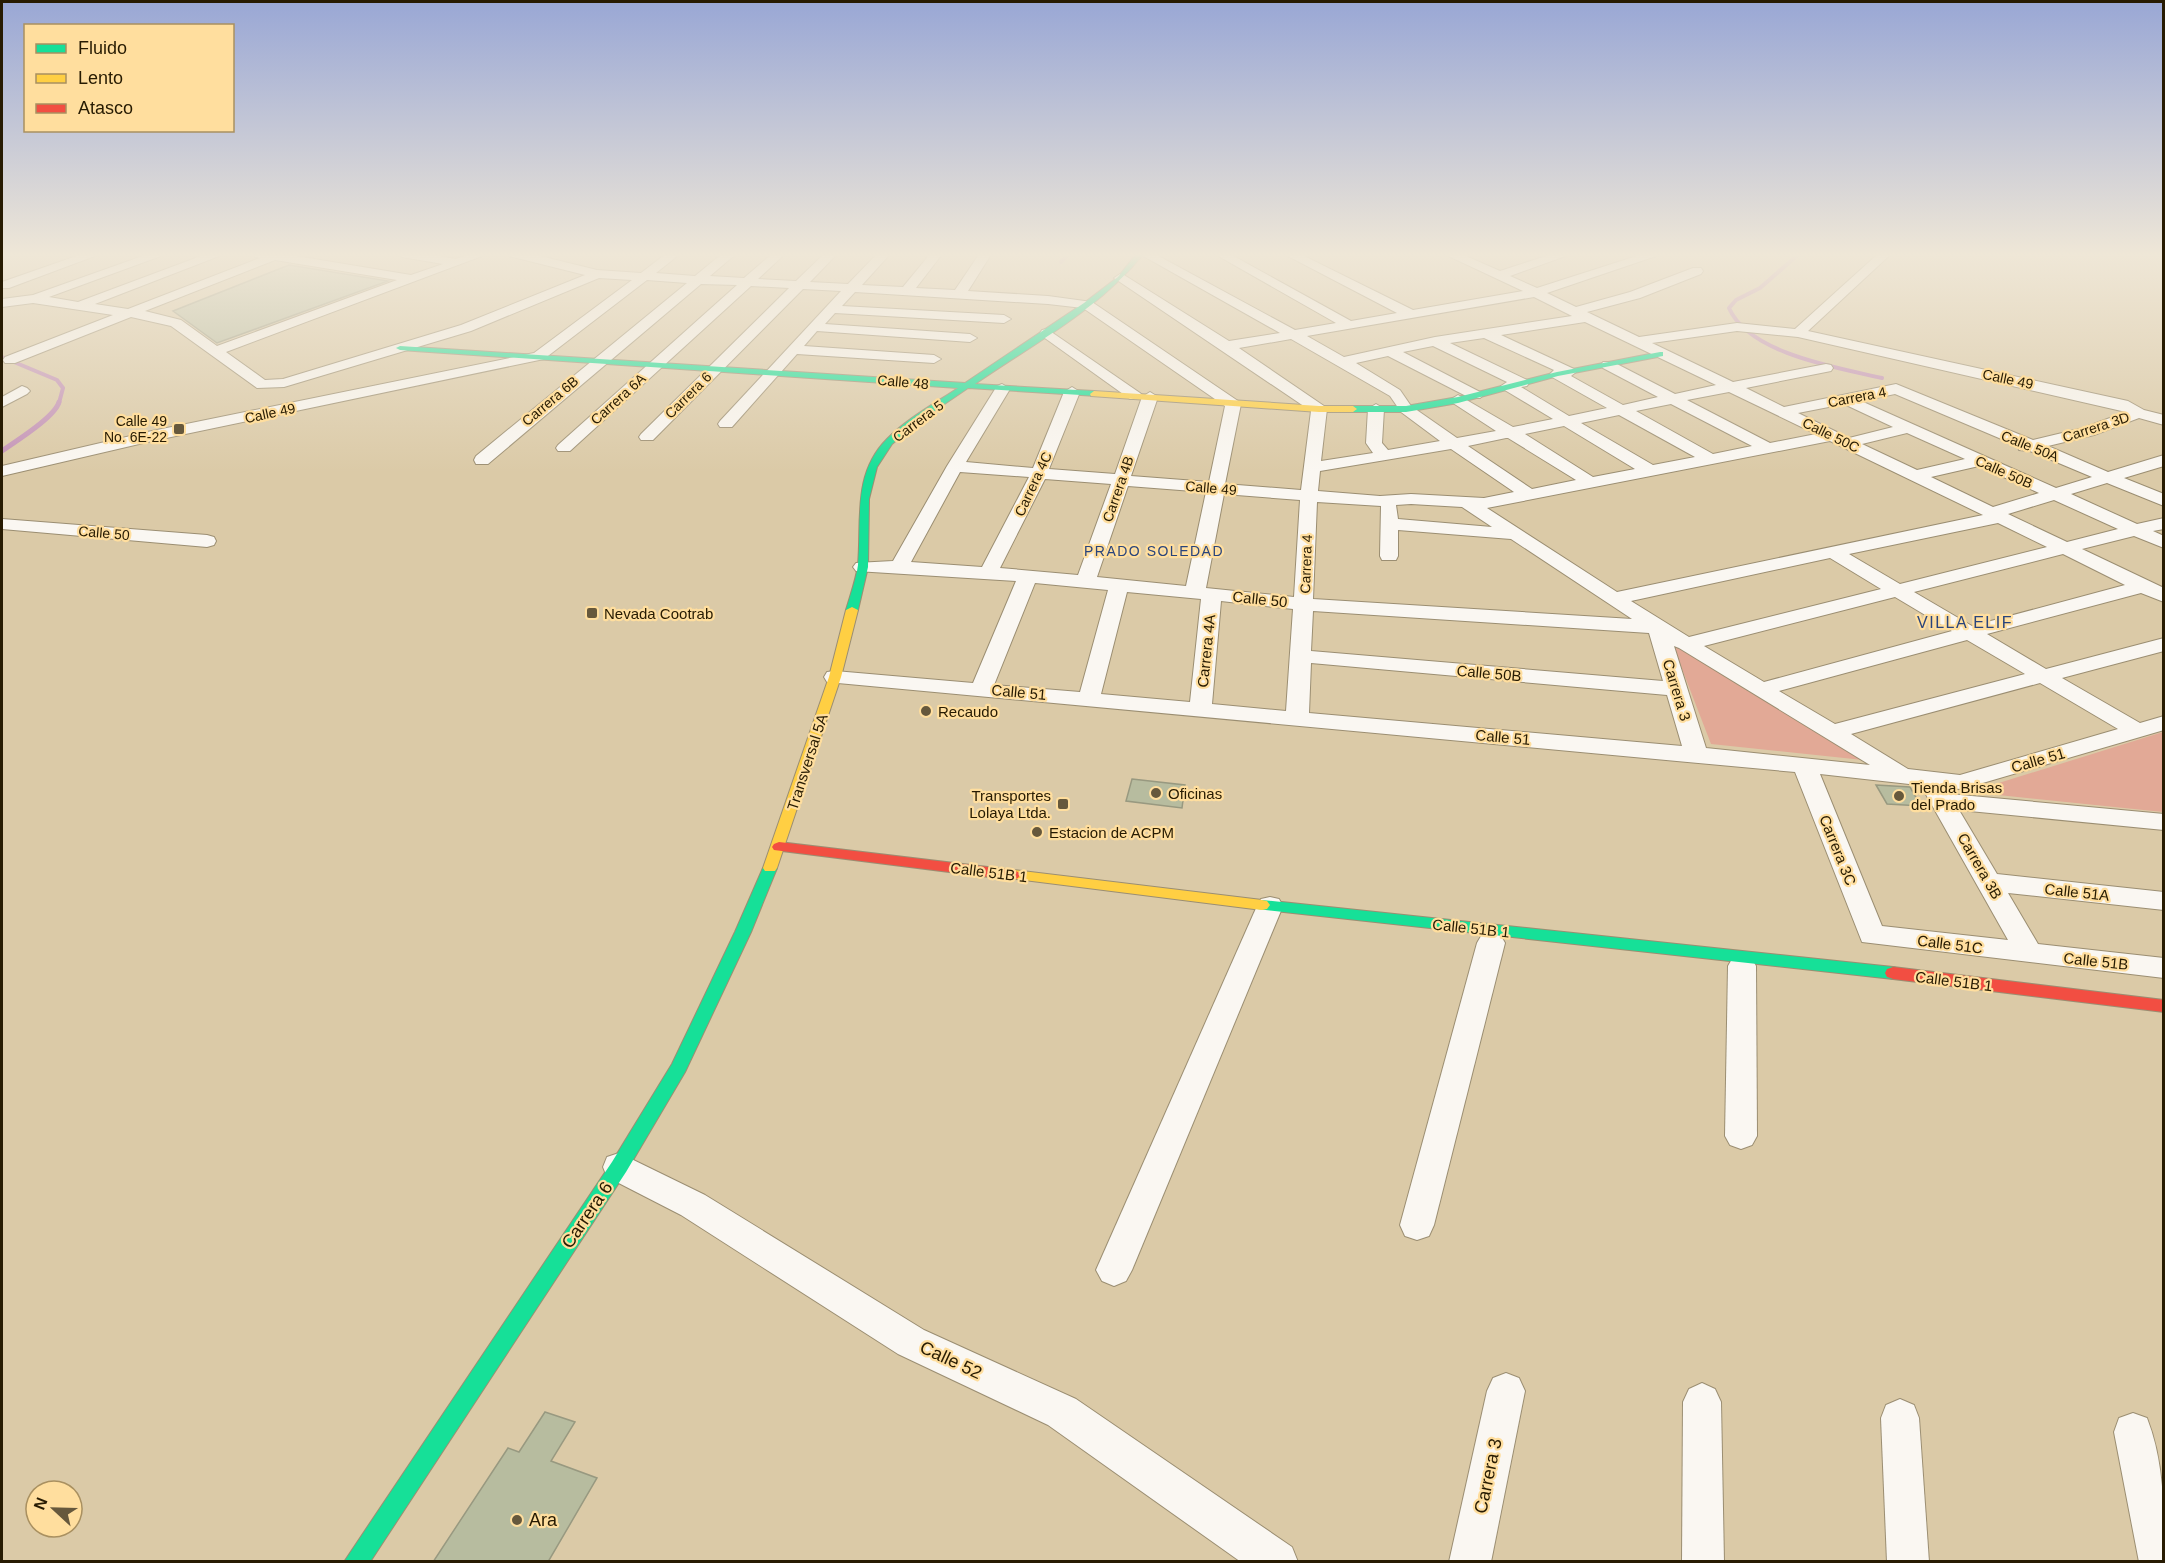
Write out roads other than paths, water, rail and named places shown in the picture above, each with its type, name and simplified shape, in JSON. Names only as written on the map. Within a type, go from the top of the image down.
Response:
[{"type":"street","points":[[10,360],[99,326]]},
{"type":"street","points":[[180,326],[262,385],[284,383],[466,326]]},
{"type":"street","points":[[214,352],[286,326]]},
{"type":"street","points":[[539,356],[578,326]]},
{"type":"street","name":"Carrera 6B","points":[[482,460],[641,326]]},
{"type":"street","name":"Carrera 6A","points":[[564,448],[699,326]]},
{"type":"street","name":"Carrera 6","points":[[647,437],[757,326]]},
{"type":"street","name":"Carrera 5","points":[[835,677],[863,567],[864,499],[872,467],[889,442],[915,420],[1057,326]]},
{"type":"street","points":[[1118,326],[1233,404]]},
{"type":"street","points":[[1195,326],[1319,409]]},
{"type":"street","points":[[1277,326],[1395,393],[1406,410],[1528,494]]},
{"type":"street","points":[[1227,346],[1338,326]]},
{"type":"street","points":[[1426,326],[1443,340],[1652,472]]},
{"type":"street","points":[[1341,362],[1521,326]]},
{"type":"street","name":"Calle 50C","points":[[1601,326],[2157,591]]},
{"type":"street","points":[[1798,333],[1806,326]]},
{"type":"street","points":[[726,424],[813,327],[970,338]]},
{"type":"street","name":"Calle 49","points":[[1635,342],[1698,330],[1744,327],[1798,333],[2128,406],[2138,413],[2163,420]]},
{"type":"street","points":[[1047,333],[1142,396]]},
{"type":"street","points":[[1485,333],[1563,373],[1620,410],[1712,460]]},
{"type":"street","name":"Calle 48","points":[[400,348],[964,387],[1142,396],[1233,404],[1319,409],[1406,410],[1458,400],[1563,373],[1660,354]]},
{"type":"street","points":[[793,349],[934,359]]},
{"type":"street","points":[[1389,351],[1475,395]]},
{"type":"street","name":"Calle 49","points":[[2,471],[539,356]]},
{"type":"street","points":[[1608,364],[1769,449]]},
{"type":"street","points":[[1312,467],[1569,421],[1729,386],[1826,368]]},
{"type":"street","points":[[899,567],[955,466],[1002,389]]},
{"type":"street","name":"Carrera 4","points":[[1782,412],[1896,389]]},
{"type":"street","name":"Calle 50A","points":[[1896,389],[2163,501]]},
{"type":"street","points":[[2,403],[22,391]]},
{"type":"street","name":"Carrera 4C","points":[[988,573],[1039,474],[1072,392]]},
{"type":"street","name":"Carrera 4B","points":[[1086,581],[1121,480],[1142,396]]},
{"type":"street","name":"Calle 50B","points":[[1845,399],[2163,543]]},
{"type":"street","points":[[1458,400],[1510,431],[1586,480],[1587,483]]},
{"type":"street","name":"Carrera 4A","points":[[1200,709],[1204,592],[1216,488],[1233,404]]},
{"type":"street","name":"Carrera 4","points":[[1297,719],[1305,604],[1309,496],[1319,409]]},
{"type":"street","points":[[1376,409],[1374,443],[1383,455]]},
{"type":"street","name":"Carrera 3D","points":[[1914,476],[2088,432],[2138,413]]},
{"type":"street","name":"Calle 49","points":[[955,466],[1380,501],[1411,498],[1484,503],[1769,449],[1907,428]]},
{"type":"street","points":[[1614,598],[1996,515],[2054,494],[2163,460]]},
{"type":"street","points":[[2,478],[36,462]]},
{"type":"street","points":[[1380,501],[1389,508],[1389,556]]},
{"type":"street","points":[[1468,503],[1658,627],[1904,776]]},
{"type":"street","points":[[1686,644],[2163,523]]},
{"type":"street","points":[[1389,524],[1518,534]]},
{"type":"street","name":"Calle 50","points":[[2,525],[207,541]]},
{"type":"street","points":[[1832,552],[2137,731]]},
{"type":"street","name":"Calle 50","points":[[863,567],[899,567],[1028,576],[1305,604],[1658,627]]},
{"type":"street","points":[[981,689],[1028,576]]},
{"type":"street","points":[[1089,699],[1119,586]]},
{"type":"street","points":[[1761,689],[1970,633],[2157,591]]},
{"type":"street","name":"Carrera 3","points":[[1658,627],[1696,754]]},
{"type":"street","points":[[1832,732],[2163,644]]},
{"type":"street","name":"Calle 50B","points":[[1302,656],[1677,689]]},
{"type":"street","name":"Calle 51","points":[[835,677],[1804,765],[1904,776],[1936,790],[2163,822]]},
{"type":"street","name":"Transversal 5A","points":[[779,847],[835,677]]},
{"type":"street","name":"Calle 51","points":[[1936,790],[2163,723]]},
{"type":"street","name":"Carrera 3C","points":[[1804,765],[1872,935]]},
{"type":"street","name":"Carrera 3B","points":[[1936,790],[1990,882],[2028,953]]},
{"type":"street","name":"Carrera 6","points":[[356,1562],[619,1167],[679,1067],[743,932],[779,847]]},
{"type":"street","name":"Calle 51B 1","points":[[779,847],[1270,906],[1866,970],[2163,1006]]},
{"type":"street","name":"Calle 51A","points":[[1990,882],[2163,901]]},
{"type":"street","points":[[1114,1270],[1270,906]]},
{"type":"street","name":"Calle 51C","points":[[1872,935],[2028,953]]},
{"type":"street","points":[[1417,1225],[1491,943]]},
{"type":"street","name":"Calle 51B","points":[[2028,953],[2163,968]]},
{"type":"street","points":[[1741,1136],[1742,966]]},
{"type":"street","name":"Calle 52","points":[[619,1167],[693,1205],[911,1342],[1062,1412],[1277,1562]]},
{"type":"street","name":"Carrera 3","points":[[1470,1562],[1506,1391]]},
{"type":"street","points":[[1702,1402],[1703,1562]]},
{"type":"street","points":[[1900,1418],[1908,1562]]},
{"type":"street","points":[[2133,1432],[2160,1562]]},
{"type":"waterway","points":[[1742,326],[1755,337],[1775,348],[1820,364],[1882,378]]},
{"type":"waterway","points":[[2,357],[57,380],[63,388],[59,403]]},
{"type":"waterway","points":[[2,451],[50,415],[59,402]]},
{"type":"place","name":"Calle 49 No. 6E-22","points":[[179,429]]},
{"type":"place","name":"Nevada Cootrab","points":[[592,613]]},
{"type":"place","name":"Recaudo","points":[[926,711]]},
{"type":"place","name":"Oficinas","points":[[1156,793]]},
{"type":"place","name":"Tienda Brisas del Prado","points":[[1899,796]]},
{"type":"place","name":"Transportes Lolaya Ltda.","points":[[1063,804]]},
{"type":"place","name":"Estacion de ACPM","points":[[1037,832]]},
{"type":"place","name":"Ara","points":[[517,1520]]},
{"type":"district","name":"PRADO SOLEDAD","points":[[1154,551]]},
{"type":"district","name":"VILLA ELIF","points":[[1965,622]]}]
